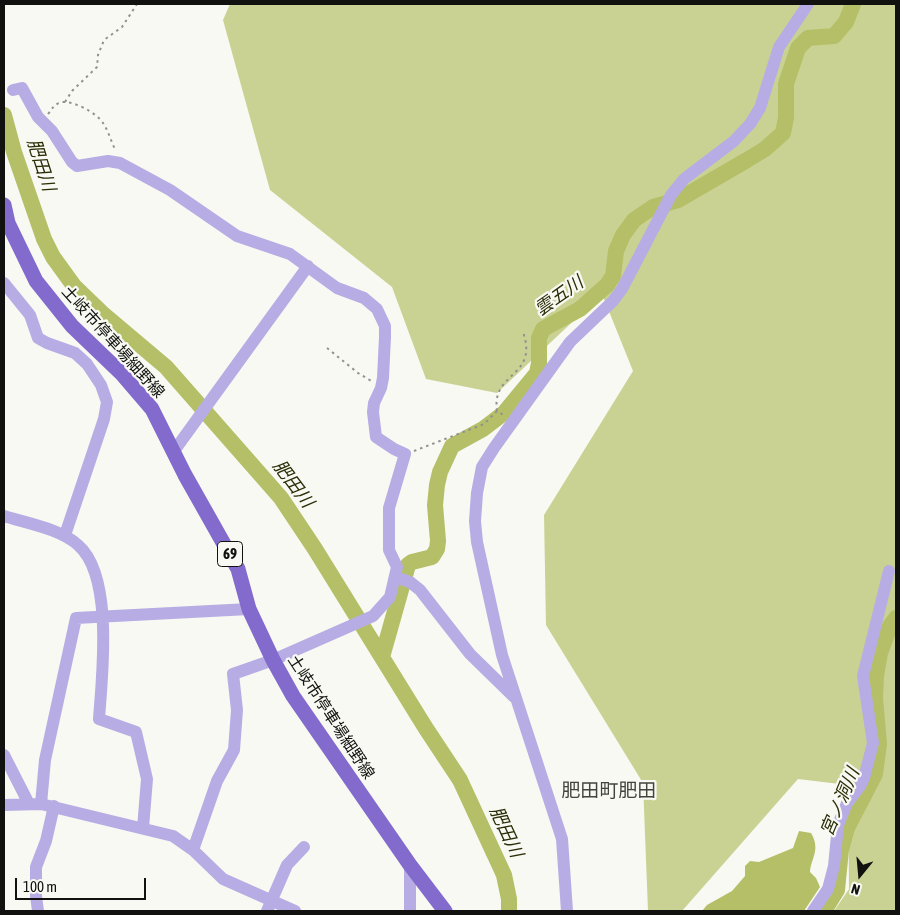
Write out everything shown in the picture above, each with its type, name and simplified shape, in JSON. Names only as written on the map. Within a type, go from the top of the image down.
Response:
[{"type":"main road","name":"土岐市停車場細野線","points":[[4,205],[8,223],[36,281],[72,326],[122,374],[152,409],[185,475],[238,569],[249,609],[273,660],[293,696],[410,865],[445,911]]},
{"type":"street","points":[[567,911],[562,839],[502,656],[477,542],[475,521],[477,493],[482,467],[570,342],[613,301],[634,268],[671,195],[684,179],[734,140],[750,124],[760,108],[779,47],[808,4]]},
{"type":"street","points":[[13,90],[22,88],[34,111],[52,131],[72,162],[77,166],[108,161],[120,163],[170,190],[237,236],[290,254],[336,288],[364,298],[377,309],[385,326],[382,386],[374,403],[373,412],[376,437],[394,450],[405,454],[390,508],[389,550],[397,567],[390,597],[373,616],[273,660],[233,674],[236,710],[234,750],[217,781],[193,850]]},
{"type":"street","points":[[174,451],[186,437],[308,266]]},
{"type":"street","points":[[4,283],[30,315],[38,338],[75,353],[87,364],[101,385],[107,402],[104,420],[65,535]]},
{"type":"street","points":[[4,516],[65,535],[80,546],[93,564],[104,616],[99,719],[136,732],[147,779],[143,828]]},
{"type":"street","points":[[813,911],[828,889],[834,866],[836,836],[842,813],[860,786],[872,750],[873,743],[863,676],[889,571]]},
{"type":"street","points":[[396,577],[410,582],[420,590],[470,654],[514,697]]},
{"type":"street","points":[[38,911],[36,867],[46,841],[45,760],[76,618],[249,609]]},
{"type":"street","points":[[4,755],[28,804]]},
{"type":"street","points":[[4,805],[47,805],[173,836],[193,850],[223,879],[269,906],[294,911]]},
{"type":"street","points":[[269,906],[287,865],[304,846]]},
{"type":"street","points":[[410,865],[410,911]]},
{"type":"path","points":[[65,102],[72,91],[97,67],[98,55],[104,40],[122,27],[136,4]]},
{"type":"path","points":[[43,122],[54,106],[60,102],[76,104],[100,118],[120,158],[120,163]]},
{"type":"path","points":[[513,422],[497,411],[496,404],[501,387],[522,365],[525,359],[527,346],[523,332]]},
{"type":"path","points":[[326,348],[358,373],[382,386]]},
{"type":"path","points":[[405,454],[484,424],[497,411]]},
{"type":"shaded area","points":[[230,4],[896,4],[896,911],[834,911],[849,889],[848,785],[798,779],[682,911],[648,911],[643,783],[546,625],[544,515],[633,371],[602,294],[497,393],[426,379],[392,287],[270,190],[223,20]]},
{"type":"shaded area","points":[[799,831],[811,833],[814,839],[815,854],[810,872],[816,878],[820,887],[804,911],[702,911],[707,905],[732,891],[745,876],[745,866],[750,861],[759,862],[793,848]]},
{"type":"waterway","name":"雲五川","points":[[382,657],[408,565],[412,562],[432,557],[437,549],[435,505],[437,485],[440,472],[452,446],[483,429],[504,413],[537,373],[539,338],[543,329],[580,309],[607,285],[613,276],[616,251],[623,235],[634,220],[653,207],[678,200],[747,160],[765,149],[783,133],[786,118],[786,84],[798,48],[808,38],[834,36],[846,22],[853,4]]},
{"type":"waterway","name":"肥田川","points":[[4,115],[14,152],[44,239],[53,257],[74,286],[102,313],[166,367],[281,498],[460,780],[504,875],[509,899],[509,911]]},
{"type":"waterway","name":"宮ノ洞川","points":[[824,911],[837,890],[841,850],[847,828],[875,774],[879,744],[875,698],[876,676],[880,653],[890,626],[896,618]]},
{"type":"district","name":"肥田町肥田","points":[[609,791]]}]
